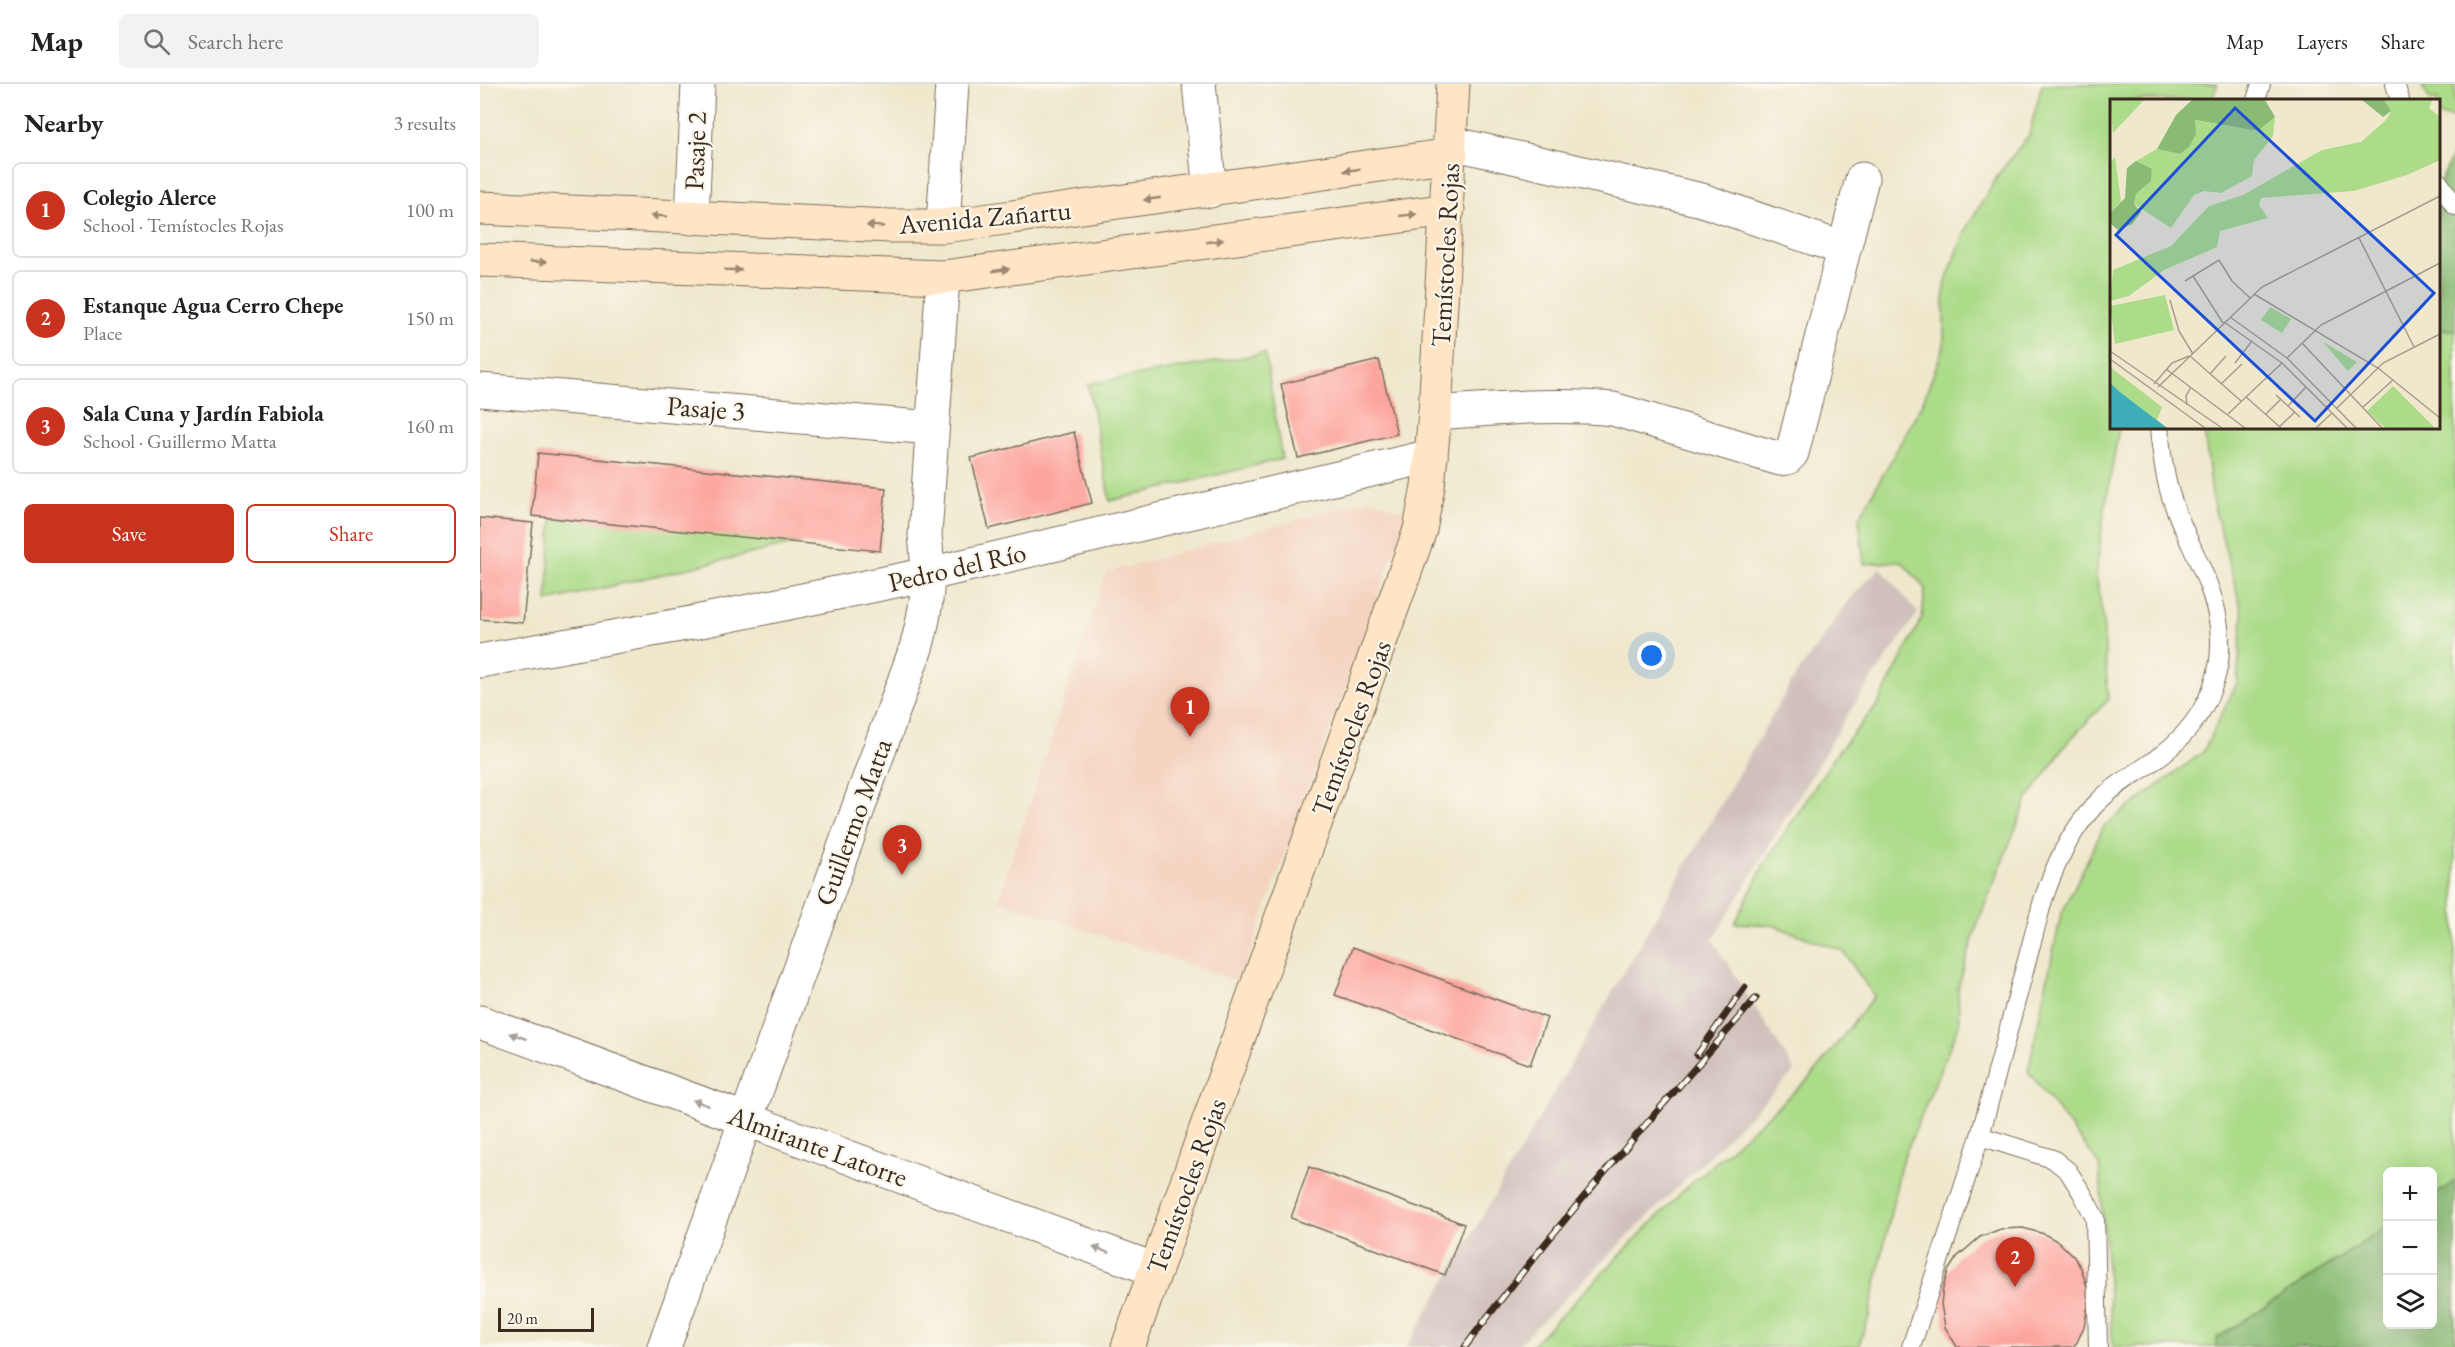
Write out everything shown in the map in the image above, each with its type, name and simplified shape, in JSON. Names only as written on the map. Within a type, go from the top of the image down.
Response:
[{"type":"street","name":"Pasaje 2","points":[[692,218],[698,84]]},
{"type":"street","points":[[943,226],[952,84]]},
{"type":"street","points":[[1198,84],[1210,190]]},
{"type":"street","name":"Temístocles Rojas","points":[[1128,1347],[1413,556],[1422,519],[1435,412],[1454,84]]},
{"type":"street","name":"Avenida Zañartu","points":[[480,208],[891,226],[943,226],[1210,190],[1451,149]]},
{"type":"street","points":[[1451,149],[1702,200],[1844,249]]},
{"type":"street","points":[[1435,412],[1586,406],[1612,410],[1780,459],[1787,458],[1792,453],[1862,179]]},
{"type":"street","name":"Avenida Zañartu","points":[[480,260],[943,277],[1448,210]]},
{"type":"street","name":"Guillermo Matta","points":[[664,1347],[916,648],[924,620],[929,574],[925,535],[943,277]]},
{"type":"street","name":"Pasaje 3","points":[[480,390],[932,428]]},
{"type":"street","name":"Pedro del Río","points":[[480,661],[691,623],[929,574],[1431,456]]},
{"type":"street","name":"Almirante Latorre","points":[[480,1022],[1156,1270]]},
{"type":"lane","points":[[2256,99],[2261,84]]},
{"type":"lane","points":[[2395,84],[2400,99]]},
{"type":"lane","points":[[2440,183],[2455,206]]},
{"type":"lane","points":[[1911,1347],[1980,1136],[2043,900],[2056,862],[2074,831],[2113,787],[2157,759],[2188,732],[2209,699],[2220,663],[2219,627],[2212,595],[2168,487],[2159,429]]},
{"type":"lane","points":[[1980,1136],[2053,1159],[2068,1171],[2082,1193],[2095,1218],[2098,1347]]},
{"type":"shaded area","points":[[1371,499],[1408,513],[1239,982],[998,900],[1106,573]]},
{"type":"shaded area","points":[[1880,567],[1918,613],[1848,714],[1713,940],[1795,1071],[1516,1347],[1407,1347],[1791,683],[1850,599]]},
{"type":"green space","points":[[2042,84],[2218,84],[2211,99],[2110,99],[2110,429],[2119,429],[2096,575],[2103,618],[2108,700],[2067,743],[2027,800],[1978,922],[1958,988],[1959,1025],[1901,1164],[1869,1317],[1858,1347],[1530,1347],[1683,1191],[1811,1077],[1874,996],[1843,951],[1772,925],[1735,923],[1763,866],[1837,753],[1878,704],[1922,618],[1925,588],[1901,561],[1864,564],[1859,518],[1922,404],[1944,346],[1944,286],[1967,227],[2000,172],[2029,135]]},
{"type":"green space","points":[[2421,84],[2455,84],[2455,117],[2440,116],[2440,99],[2429,99]]},
{"type":"green space","points":[[2455,149],[2455,330],[2440,329],[2440,183]]},
{"type":"green space","points":[[2440,329],[2455,330],[2455,1181],[2437,1194],[2437,1167],[2383,1167],[2383,1230],[2218,1338],[2216,1347],[2113,1347],[2099,1164],[2028,1071],[2061,915],[2104,826],[2203,752],[2237,683],[2243,615],[2213,503],[2204,429],[2440,429]]},
{"type":"green space","points":[[1265,353],[1282,459],[1110,501],[1088,384]]},
{"type":"green space","points":[[553,507],[827,536],[547,601]]},
{"type":"green space","points":[[2455,1181],[2455,1347],[2216,1347],[2217,1338],[2383,1230],[2383,1329],[2437,1329],[2437,1194]]},
{"type":"building","points":[[1379,360],[1397,434],[1298,458],[1281,384]]},
{"type":"building","points":[[1074,432],[1092,503],[989,529],[971,458]]},
{"type":"building","points":[[538,453],[886,488],[880,551],[532,516]]},
{"type":"building","points":[[480,518],[533,523],[523,623],[480,619]]},
{"type":"building","points":[[1353,947],[1547,1018],[1530,1065],[1335,995]]},
{"type":"building","points":[[1309,1167],[1464,1224],[1445,1275],[1291,1218]]},
{"type":"building","points":[[2023,1228],[2044,1234],[2059,1242],[2081,1268],[2087,1287],[2088,1305],[2084,1327],[2077,1342],[2073,1347],[1957,1347],[1945,1327],[1941,1304],[1948,1271],[1957,1257],[1980,1237],[2001,1229]]},
{"type":"railway","points":[[1697,1055],[1745,987]]},
{"type":"railway","points":[[1465,1347],[1571,1213],[1756,998]]},
{"type":"place","name":"Colegio Alerce","points":[[1190,737]]},
{"type":"place","name":"Sala Cuna y Jardín Fabiola","points":[[902,875]]},
{"type":"place","name":"Estanque Agua Cerro Chepe","points":[[2015,1287]]}]
